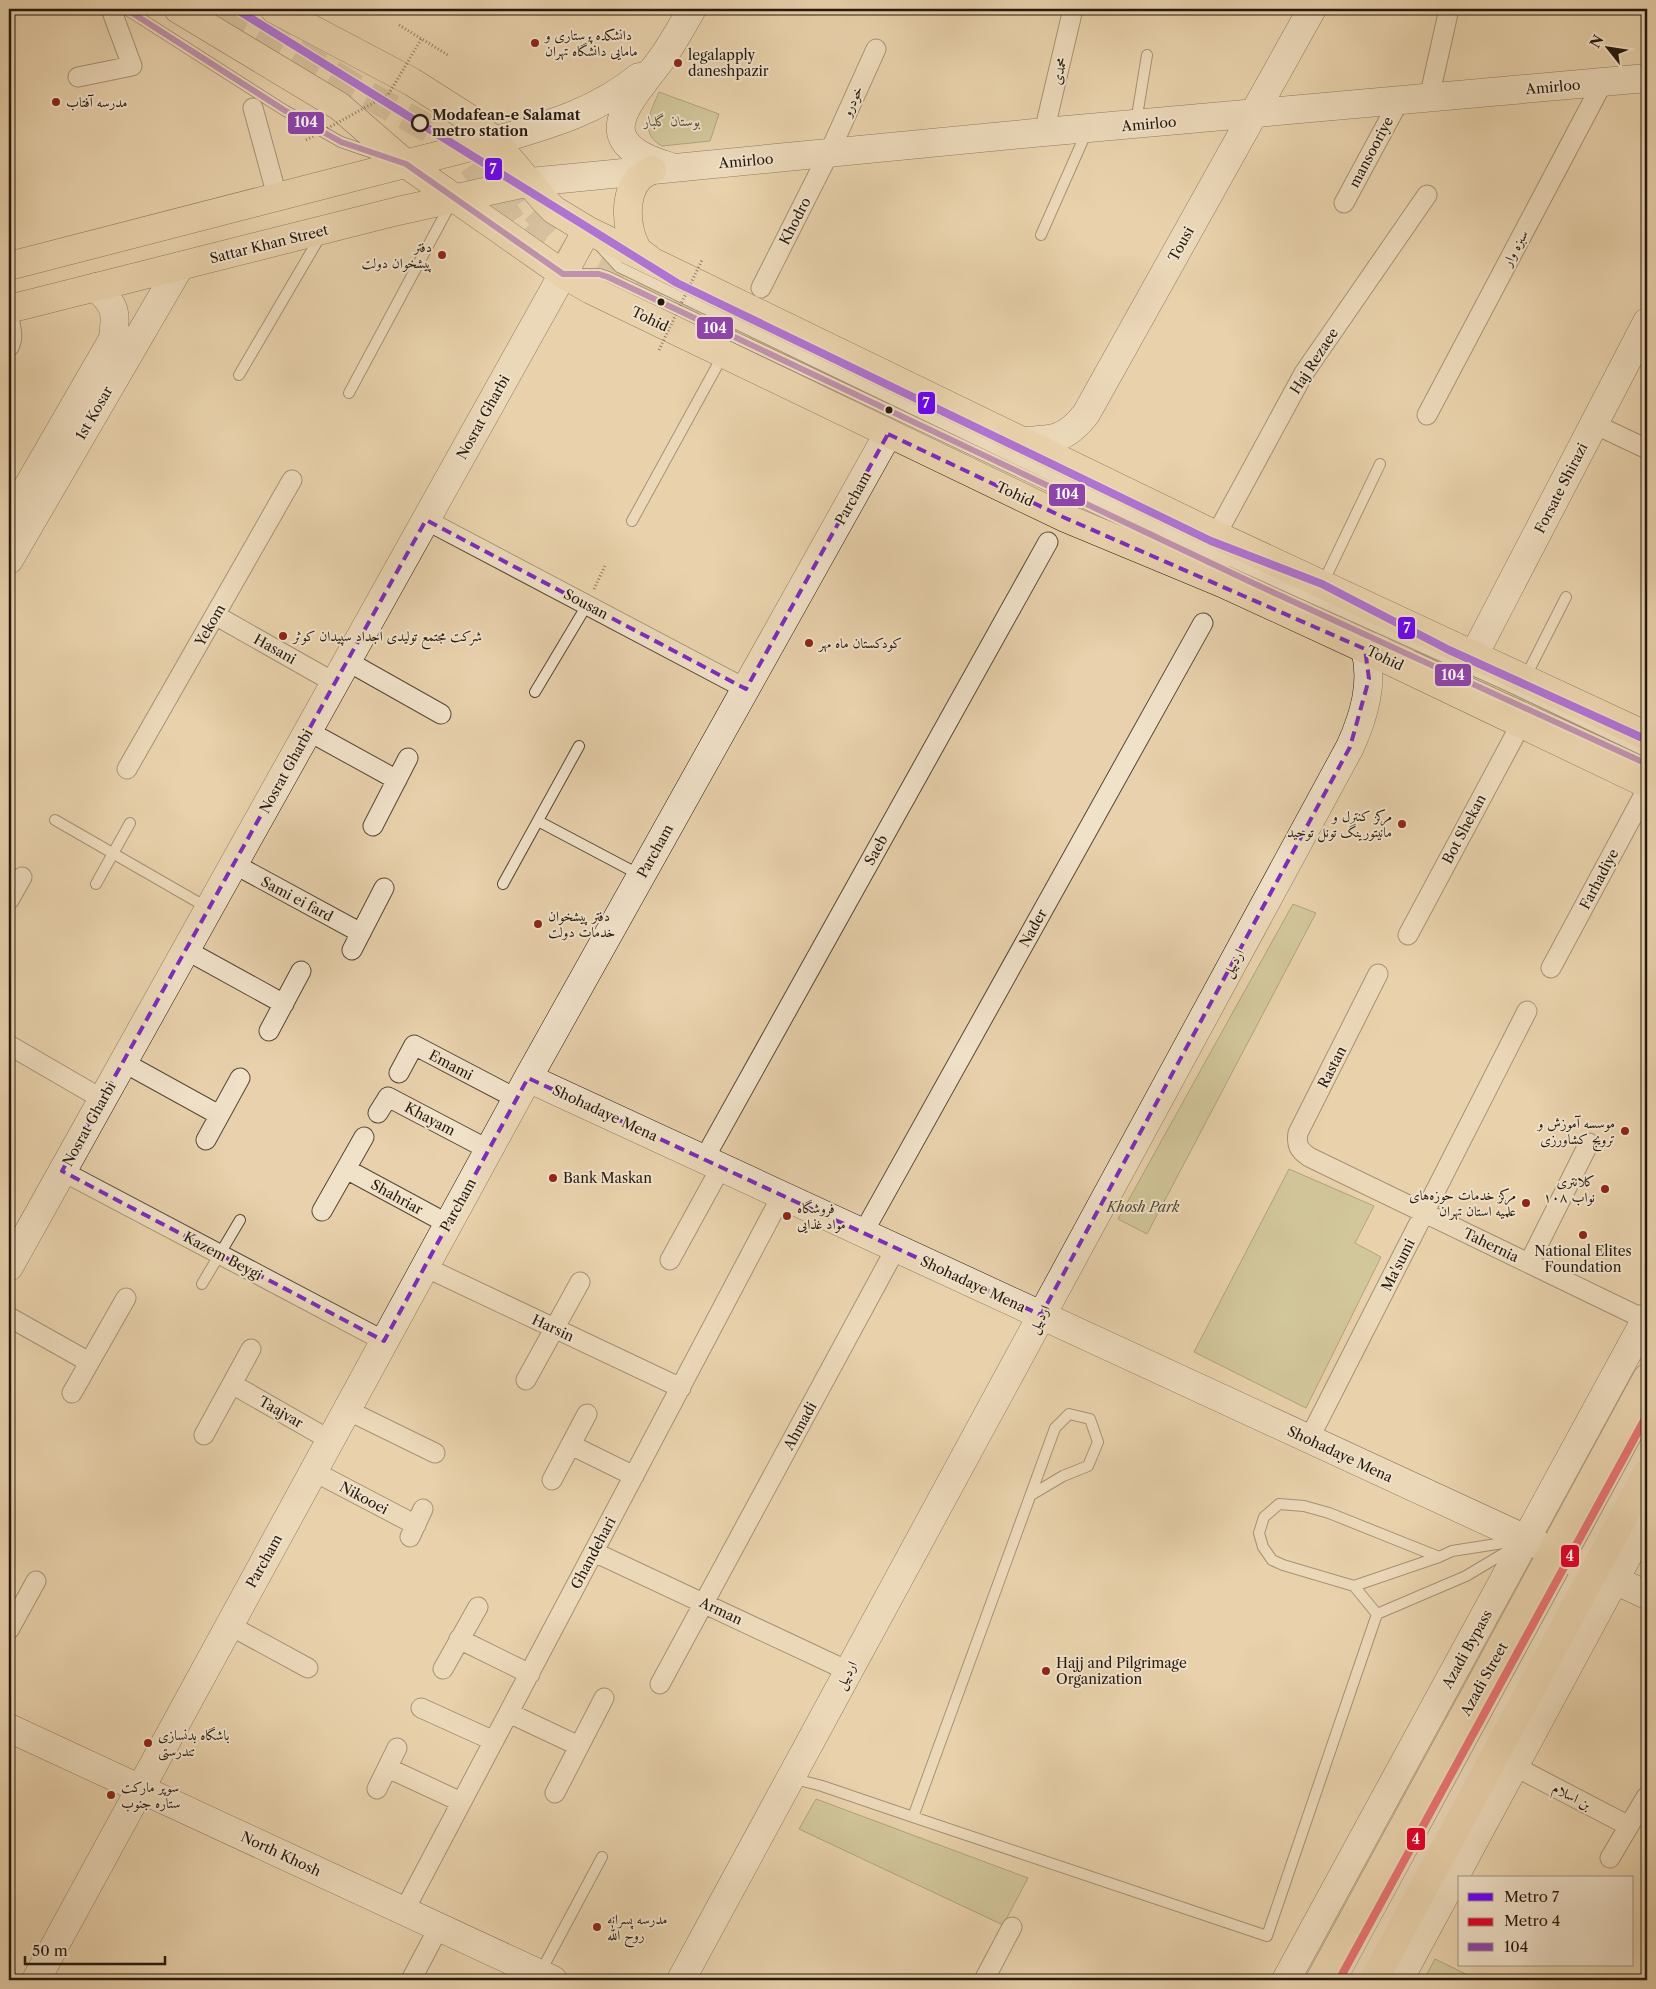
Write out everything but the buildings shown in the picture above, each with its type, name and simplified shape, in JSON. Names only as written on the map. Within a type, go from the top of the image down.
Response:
[{"type":"main road","name":"Tohid","points":[[178,9],[339,106],[406,164],[563,274],[592,290],[1063,517],[1222,583],[1366,649],[1464,674],[1524,679],[1647,736]]},
{"type":"main road","name":"Tohid","points":[[274,9],[434,96],[470,119],[494,141],[554,210],[587,230],[711,292],[1322,584],[1464,674],[1521,724],[1647,784]]},
{"type":"main road","points":[[9,266],[494,141]]},
{"type":"main road","points":[[654,262],[638,250],[630,231],[627,211],[630,194],[639,178],[662,169]]},
{"type":"main road","name":"Sattar Khan Street","points":[[9,309],[454,198],[530,182]]},
{"type":"main road","points":[[563,274],[587,230]]},
{"type":"main road","points":[[121,237],[131,279]]},
{"type":"main road","name":"Azadi Street","points":[[1374,1980],[1583,1565],[1647,1378]]},
{"type":"main road","name":"Azadi Street","points":[[1320,1980],[1583,1565],[1647,1473]]},
{"type":"street","points":[[78,77],[132,66],[111,9]]},
{"type":"street","points":[[662,169],[627,146],[621,131],[624,110],[630,98],[661,59],[692,9]]},
{"type":"street","name":"محمدی","points":[[1044,132],[1073,9]]},
{"type":"street","name":"Tousi","points":[[1021,441],[1052,440],[1063,436],[1073,430],[1086,414],[1312,9]]},
{"type":"street","points":[[1429,98],[1449,9]]},
{"type":"street","name":"خودرو","points":[[828,154],[876,49]]},
{"type":"street","points":[[494,141],[562,121],[586,111],[624,88],[661,59]]},
{"type":"street","name":"Amirloo","points":[[530,182],[1044,132],[1087,130],[1647,78]]},
{"type":"street","name":"سبزه‌ وار","points":[[1427,415],[1603,82]]},
{"type":"street","name":"mansooriye","points":[[1344,203],[1399,101]]},
{"type":"street","points":[[253,108],[277,196]]},
{"type":"street","name":"Khodro","points":[[761,288],[828,154]]},
{"type":"street","name":"Haj Rezaee","points":[[1216,535],[1304,373],[1427,195]]},
{"type":"street","name":"1st Kosar","points":[[9,560],[180,266]]},
{"type":"street","name":"Nosrat Gharbi","points":[[9,1266],[563,274]]},
{"type":"street","points":[[9,519],[113,339],[116,315],[109,299],[96,287]]},
{"type":"street","points":[[9,318],[12,331],[9,348]]},
{"type":"street","name":"Forsate Shirazi","points":[[1464,674],[1647,322]]},
{"type":"street","points":[[1594,424],[1647,449]]},
{"type":"street","name":"Parcham","points":[[36,1980],[522,1088],[888,434]]},
{"type":"street","name":"Yekom","points":[[127,769],[292,480]]},
{"type":"street","name":"Sousan","points":[[426,520],[746,689]]},
{"type":"street","name":"Saeb","points":[[670,1260],[712,1163],[1048,542]]},
{"type":"street","name":"Hasani","points":[[215,615],[341,672],[441,714]]},
{"type":"street","name":"Nader","points":[[862,1232],[1203,623]]},
{"type":"street","name":"اردبیل","points":[[680,1980],[1350,748],[1358,730],[1368,691],[1369,669],[1366,649]]},
{"type":"street","name":"Bot Shekan","points":[[1408,935],[1521,724]]},
{"type":"street","points":[[308,731],[397,780]]},
{"type":"street","points":[[373,826],[408,758]]},
{"type":"street","name":"Farhadiye","points":[[1552,968],[1647,789]]},
{"type":"street","name":"Sami ei fard","points":[[234,864],[360,933]]},
{"type":"street","points":[[9,900],[22,877]]},
{"type":"street","points":[[352,950],[384,888]]},
{"type":"street","points":[[186,950],[284,1004]]},
{"type":"street","points":[[269,1031],[301,971]]},
{"type":"street","name":"Rastan","points":[[1309,1157],[1299,1148],[1297,1141],[1298,1133],[1378,974]]},
{"type":"street","name":"Ma'sumi","points":[[1309,1439],[1527,1010]]},
{"type":"street","points":[[9,1045],[102,1099]]},
{"type":"street","name":"Emami","points":[[399,1073],[414,1045],[522,1088]]},
{"type":"street","points":[[123,1062],[219,1115]]},
{"type":"street","points":[[206,1140],[240,1078]]},
{"type":"street","name":"Shohadaye Mena","points":[[522,1088],[712,1163],[1647,1595]]},
{"type":"street","name":"Khayam","points":[[378,1113],[388,1097],[489,1150]]},
{"type":"street","points":[[322,1212],[364,1137]]},
{"type":"street","points":[[1529,1263],[1589,1142]]},
{"type":"street","name":"Tahernia","points":[[1309,1157],[1646,1318]]},
{"type":"street","name":"Shahriar","points":[[346,1169],[448,1224]]},
{"type":"street","name":"Kazem Beygi","points":[[62,1171],[384,1341]]},
{"type":"street","name":"Ghandehari","points":[[404,1911],[782,1195]]},
{"type":"street","name":"Ahmadi","points":[[660,1684],[896,1248]]},
{"type":"street","name":"Harsin","points":[[425,1267],[681,1388]]},
{"type":"street","points":[[526,1380],[580,1282]]},
{"type":"street","points":[[72,1393],[126,1298]]},
{"type":"street","points":[[9,1317],[90,1362]]},
{"type":"street","name":"Azadi Bypass","points":[[1286,1980],[1646,1318]]},
{"type":"street","points":[[204,1435],[251,1349]]},
{"type":"street","name":"Taajvar","points":[[232,1384],[330,1440]]},
{"type":"street","points":[[347,1410],[435,1453]]},
{"type":"street","points":[[552,1480],[587,1414]]},
{"type":"street","points":[[570,1444],[634,1476]]},
{"type":"street","name":"Nikooei","points":[[313,1472],[416,1524]]},
{"type":"street","points":[[1399,1980],[1514,1766],[1583,1565],[1647,1520]]},
{"type":"street","name":"Arman","points":[[594,1552],[848,1671]]},
{"type":"street","points":[[9,1630],[36,1581]]},
{"type":"street","points":[[443,1669],[478,1607]]},
{"type":"street","points":[[229,1625],[308,1668]]},
{"type":"street","points":[[460,1639],[530,1674]]},
{"type":"street","points":[[555,1793],[604,1698]]},
{"type":"street","points":[[421,1708],[494,1741]]},
{"type":"street","points":[[509,1713],[579,1746]]},
{"type":"street","name":"North Khosh","points":[[9,1728],[546,1977]]},
{"type":"street","points":[[377,1789],[398,1748]]},
{"type":"street","name":"بن اسلام","points":[[1514,1766],[1629,1826]]},
{"type":"street","points":[[388,1768],[461,1802]]},
{"type":"street","points":[[1610,1858],[1646,1797]]},
{"type":"street","points":[[411,1980],[439,1927]]},
{"type":"street","points":[[984,1980],[1012,1927]]},
{"type":"lane","points":[[126,9],[284,110],[341,142],[406,164]]},
{"type":"lane","points":[[1136,125],[1147,55]]},
{"type":"lane","points":[[1041,235],[1087,130]]},
{"type":"lane","points":[[350,393],[454,198]]},
{"type":"lane","points":[[239,375],[324,230]]},
{"type":"lane","points":[[587,230],[619,267],[1647,764]]},
{"type":"lane","points":[[563,274],[599,274],[608,277],[1255,584],[1647,752]]},
{"type":"lane","points":[[632,521],[723,354]]},
{"type":"lane","points":[[1322,584],[1380,464]]},
{"type":"lane","points":[[1524,679],[1566,597]]},
{"type":"lane","points":[[536,692],[586,605]]},
{"type":"lane","points":[[503,884],[579,746]]},
{"type":"lane","points":[[55,820],[209,908]]},
{"type":"lane","points":[[538,821],[641,876]]},
{"type":"lane","points":[[96,884],[130,823]]},
{"type":"lane","points":[[202,1284],[240,1220]]},
{"type":"lane","points":[[913,1816],[1055,1428],[1069,1414],[1090,1420],[1098,1442],[1088,1466],[1063,1476],[1031,1496]]},
{"type":"lane","points":[[1342,1980],[1583,1565],[1647,1417]]},
{"type":"lane","points":[[1354,1980],[1583,1565],[1647,1440]]},
{"type":"lane","points":[[1377,1614],[1354,1586],[1272,1560],[1263,1547],[1259,1533],[1264,1517],[1279,1504],[1304,1506],[1328,1513],[1439,1557]]},
{"type":"lane","points":[[1354,1586],[1452,1551],[1526,1540]]},
{"type":"lane","points":[[790,1778],[822,1786],[913,1816],[1266,1936],[1377,1614],[1466,1576],[1526,1540]]},
{"type":"lane","points":[[546,1977],[602,1858]]},
{"type":"path","points":[[399,25],[448,55]]},
{"type":"path","points":[[306,140],[388,95],[422,38]]},
{"type":"path","points":[[659,350],[702,260]]},
{"type":"path","points":[[586,605],[605,566]]},
{"type":"highlighted area","points":[[888,434],[1063,517],[1365,649],[1369,679],[1350,747],[1041,1315],[528,1078],[384,1341],[62,1171],[426,520],[746,689]]},
{"type":"green space","name":"بوستان گلبار","points":[[659,92],[719,114],[710,141],[662,146],[655,141],[650,135],[648,121]]},
{"type":"green space","name":"Khosh Park","points":[[1293,904],[1316,913],[1147,1234],[1118,1219]]},
{"type":"green space","points":[[1289,1169],[1374,1206],[1355,1243],[1381,1257],[1306,1408],[1194,1352]]},
{"type":"green space","points":[[816,1799],[1028,1878],[1003,1925],[799,1829]]},
{"type":"green space","points":[[1435,1959],[1478,1980],[1424,1980]]},
{"type":"tunnel","points":[[224,9],[364,93],[431,130],[469,159],[517,229],[537,249]]},
{"type":"tunnel","points":[[512,175],[532,207],[562,239],[597,261],[864,391]]},
{"type":"tunnel","points":[[1236,568],[1446,668]]},
{"type":"metro line","name":"7","points":[[236,9],[677,283],[1211,541],[1322,584],[1449,650],[1647,740]]},
{"type":"metro line","name":"4","points":[[1339,1980],[1647,1415]]},
{"type":"transit line","name":"104","points":[[126,9],[284,110],[341,142],[406,164],[563,274],[599,274],[608,277],[1255,584],[1647,764]]},
{"type":"place","name":"دانشکده پرستاری و مامایی دانشگاه تهران","points":[[535,43]]},
{"type":"place","name":"legalapply daneshpazir","points":[[678,63]]},
{"type":"place","name":"مدرسه آفتاب","points":[[56,102]]},
{"type":"place","name":"Modafean-e Salamat metro station","points":[[420,123]]},
{"type":"place","name":"دفتر پیشخوان دولت","points":[[442,255]]},
{"type":"place","name":"شرکت مجتمع تولیدی اجداد سپیدان کوثر","points":[[283,636]]},
{"type":"place","name":"کودکستان ماه مهر","points":[[809,643]]},
{"type":"place","name":"مرکز کنترل و مانیتورینگ تونل توحید","points":[[1402,824]]},
{"type":"place","name":"دفتر پیشخوان خدمات دولت","points":[[538,924]]},
{"type":"place","name":"موسسه آموزش و ترویج کشاورزی","points":[[1625,1131]]},
{"type":"place","name":"Bank Maskan","points":[[553,1178]]},
{"type":"place","name":"کلانتری ۱۰۸ نواب","points":[[1605,1189]]},
{"type":"place","name":"مرکز خدمات حوزه‌های علمیه استان تهران","points":[[1526,1203]]},
{"type":"place","name":"فروشگاه مواد غذایی","points":[[787,1216]]},
{"type":"place","name":"National Elites Foundation","points":[[1583,1235]]},
{"type":"place","name":"Hajj and Pilgrimage Organization","points":[[1046,1671]]},
{"type":"place","name":"باشگاه بدنسازی تندرستی","points":[[148,1743]]},
{"type":"place","name":"سوپر مارکت ستاره جنوب","points":[[111,1795]]},
{"type":"place","name":"مدرسه پسرانه روح الله","points":[[597,1927]]}]
